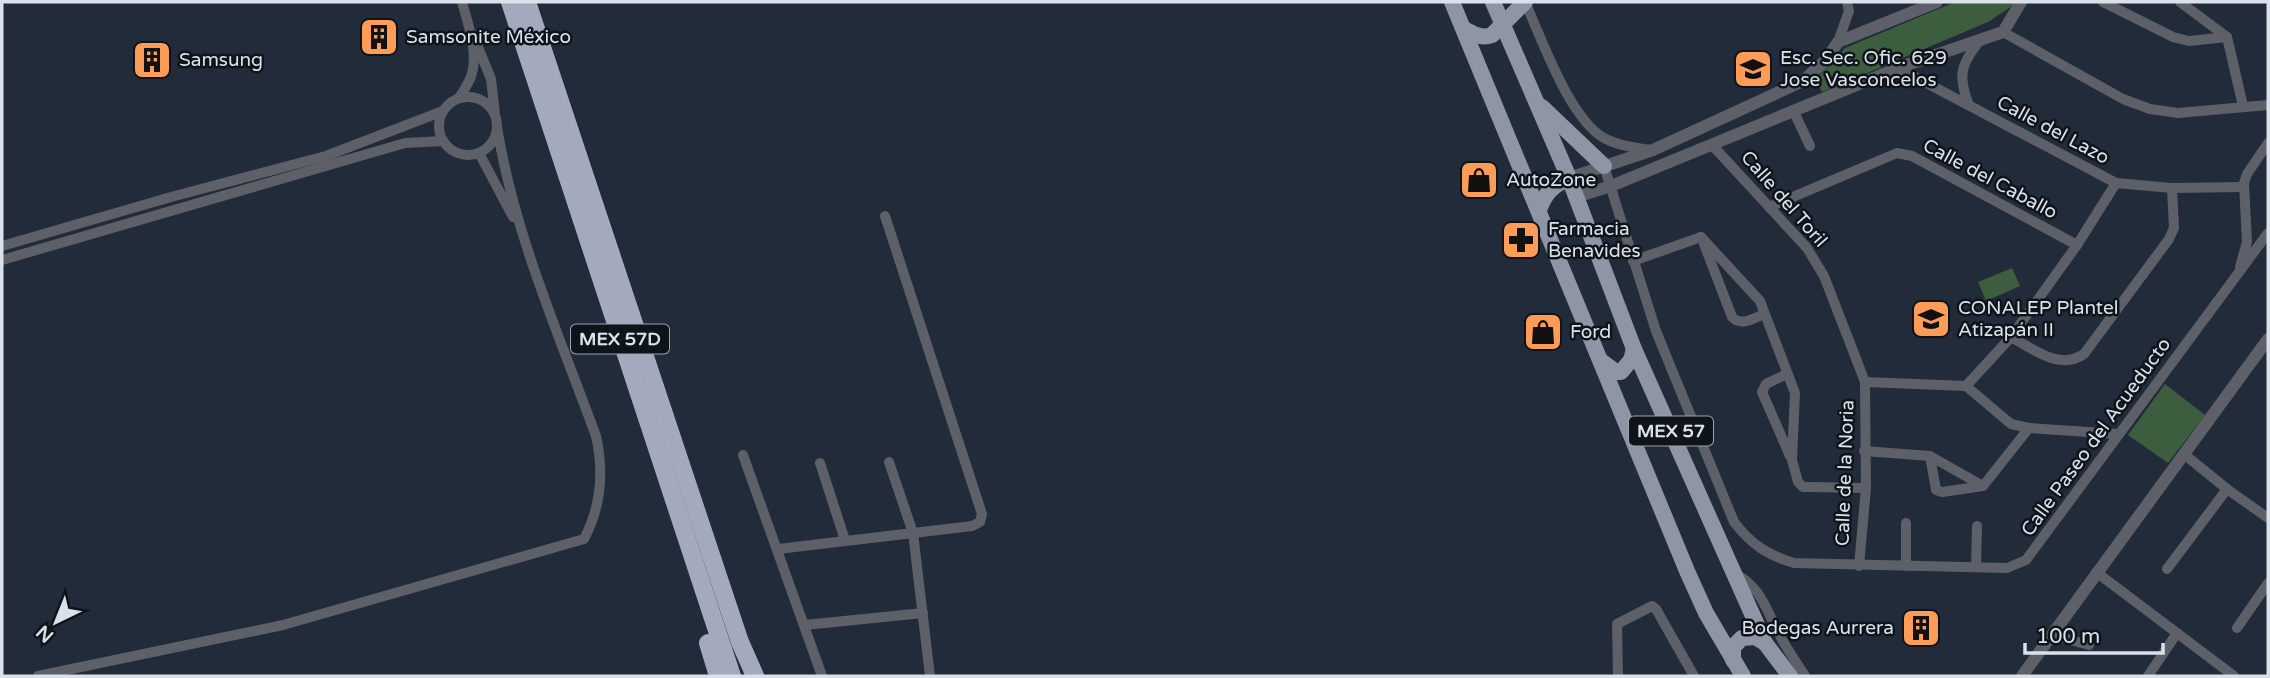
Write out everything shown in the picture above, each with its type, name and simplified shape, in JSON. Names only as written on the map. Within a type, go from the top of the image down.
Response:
[{"type":"highway","name":"MEX 57D","points":[[510,2],[732,676]]},
{"type":"highway","name":"MEX 57D","points":[[527,2],[740,642],[755,676]]},
{"type":"highway","points":[[669,487],[674,527],[718,676]]},
{"type":"main road","name":"MEX 57","points":[[1452,2],[1687,571],[1706,613],[1743,676]]},
{"type":"main road","name":"MEX 57","points":[[1493,2],[1569,178],[1634,349],[1765,643],[1790,676]]},
{"type":"main road","points":[[1464,29],[1485,37],[1492,35],[1525,2]]},
{"type":"main road","points":[[1538,103],[1604,166]]},
{"type":"main road","points":[[1539,210],[1548,191],[1569,178]]},
{"type":"main road","points":[[1599,359],[1616,372],[1621,372],[1631,360],[1634,349]]},
{"type":"main road","points":[[1733,660],[1733,647],[1742,638],[1755,637],[1765,643]]},
{"type":"street","points":[[38,676],[283,625],[584,540],[593,522],[598,502],[601,458],[597,436],[523,236],[503,164],[491,79],[462,2]]},
{"type":"street","points":[[1525,2],[1570,100],[1590,128],[1621,145],[1653,150]]},
{"type":"street","points":[[1569,178],[1653,150],[1803,81],[1826,60],[1838,42],[1849,10],[1847,2]]},
{"type":"street","points":[[1838,42],[1934,2]]},
{"type":"street","points":[[1576,197],[1611,186],[1898,68],[2003,32],[2020,2]]},
{"type":"street","points":[[2106,2],[2173,37],[2189,41],[2227,37]]},
{"type":"street","points":[[2180,2],[2227,37],[2243,106]]},
{"type":"street","points":[[2,246],[326,156],[443,111],[459,98],[471,78],[470,28]]},
{"type":"street","points":[[2003,32],[2123,99],[2150,109],[2178,113],[2268,105]]},
{"type":"street","points":[[1969,105],[1961,86],[1961,72],[1969,54],[1982,38]]},
{"type":"street","name":"Calle del Lazo","points":[[1898,68],[2116,183],[2172,188],[2244,187]]},
{"type":"street","points":[[1803,81],[1815,103]]},
{"type":"street","points":[[443,111],[439,126],[443,141],[450,149],[460,154],[479,153],[492,142],[496,122],[492,110],[477,99],[459,98]]},
{"type":"street","points":[[1794,112],[1810,146]]},
{"type":"street","points":[[2,260],[405,144],[443,141]]},
{"type":"street","points":[[2238,274],[2247,242],[2244,187],[2247,174],[2268,143]]},
{"type":"street","name":"Calle del Toril","points":[[1712,145],[1807,248],[1824,276],[1865,382]]},
{"type":"street","points":[[1653,150],[1659,166]]},
{"type":"street","points":[[479,153],[523,236]]},
{"type":"street","name":"Calle del Caballo","points":[[1769,207],[1897,153],[1912,156],[2077,245]]},
{"type":"street","name":"Calle Paseo del Acueducto","points":[[1604,166],[1656,331],[1734,522],[1759,549],[1794,563],[2007,568],[2026,560],[2268,233]]},
{"type":"street","points":[[1966,386],[2011,337],[2077,245],[2116,183]]},
{"type":"street","points":[[2011,337],[2058,361],[2075,360],[2084,354],[2169,239],[2174,228],[2172,188]]},
{"type":"street","points":[[778,549],[972,526],[980,522],[982,514],[885,216]]},
{"type":"street","points":[[1633,261],[1702,237]]},
{"type":"street","points":[[1702,237],[1760,301],[1795,393],[1792,460]]},
{"type":"street","points":[[1702,237],[1735,321],[1742,322],[1764,314]]},
{"type":"street","points":[[2022,676],[2268,339]]},
{"type":"street","points":[[1787,374],[1766,384],[1762,393],[1792,460],[1798,482],[1803,486],[1866,488]]},
{"type":"street","points":[[1865,382],[1966,386],[2011,424],[2029,428],[2118,435]]},
{"type":"street","name":"Calle de la Noria","points":[[1859,566],[1866,488],[1865,382]]},
{"type":"street","points":[[1930,456],[1936,490],[1942,492],[1983,486],[2029,428]]},
{"type":"street","points":[[1864,451],[1930,456],[1983,486]]},
{"type":"street","points":[[743,455],[822,676]]},
{"type":"street","points":[[2185,455],[2268,518]]},
{"type":"street","points":[[820,463],[845,540]]},
{"type":"street","points":[[889,463],[913,533],[930,676]]},
{"type":"street","points":[[2167,569],[2227,489]]},
{"type":"street","points":[[1906,523],[1906,566]]},
{"type":"street","points":[[1976,568],[1977,526]]},
{"type":"street","points":[[2096,572],[2230,675]]},
{"type":"street","points":[[1733,573],[1746,579],[1756,589],[1787,650],[1805,676]]},
{"type":"street","points":[[2237,628],[2268,583]]},
{"type":"street","points":[[1618,676],[1618,624],[1653,606],[1694,676]]},
{"type":"street","points":[[804,625],[923,613]]},
{"type":"street","points":[[2148,676],[2177,633]]},
{"type":"street","points":[[2052,635],[2090,645]]},
{"type":"green space","points":[[1955,2],[2014,2],[1988,22],[1822,92],[1816,79],[1845,48]]},
{"type":"green space","points":[[2012,268],[2020,286],[1986,301],[1978,282]]},
{"type":"green space","points":[[2165,384],[2205,415],[2168,463],[2128,435]]},
{"type":"place","name":"Samsonite México","points":[[379,37]]},
{"type":"place","name":"Samsung","points":[[152,60]]},
{"type":"place","name":"Esc. Sec. Ofic. 629 Jose Vasconcelos","points":[[1753,69]]},
{"type":"place","name":"AutoZone","points":[[1479,180]]},
{"type":"place","name":"Farmacia Benavides","points":[[1521,240]]},
{"type":"place","name":"CONALEP Plantel Atizapán II","points":[[1931,319]]},
{"type":"place","name":"Ford","points":[[1543,332]]},
{"type":"place","name":"Bodegas Aurrera","points":[[1921,628]]}]
